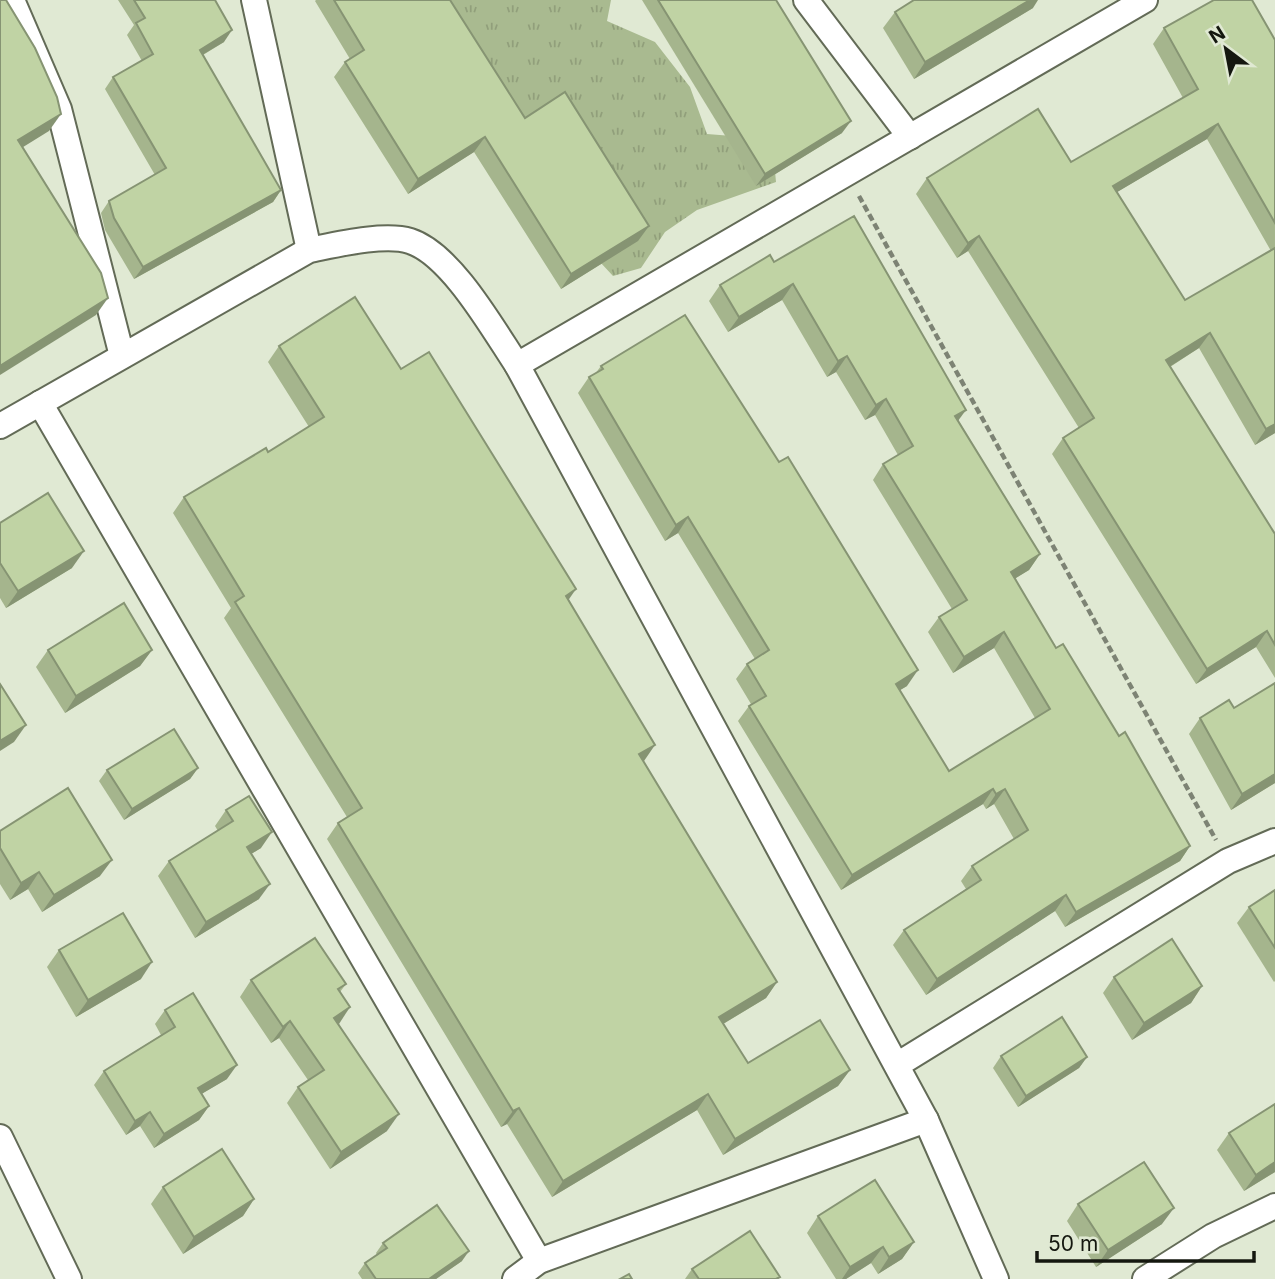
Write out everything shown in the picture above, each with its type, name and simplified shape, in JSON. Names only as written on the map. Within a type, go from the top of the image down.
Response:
[{"type":"street","points":[[12,0],[59,109],[122,356]]},
{"type":"street","points":[[254,0],[309,250]]},
{"type":"street","points":[[806,0],[910,137]]},
{"type":"street","points":[[517,365],[1145,0]]},
{"type":"street","points":[[0,426],[309,250],[363,239],[410,241],[450,268],[517,365],[897,1065],[926,1120],[996,1279]]},
{"type":"street","points":[[40,403],[538,1261]]},
{"type":"street","points":[[897,1065],[1228,861],[1275,841]]},
{"type":"street","points":[[515,1279],[538,1261],[926,1120]]},
{"type":"street","points":[[0,1137],[69,1279]]},
{"type":"street","points":[[1145,1279],[1213,1236],[1275,1206]]},
{"type":"path","points":[[846,174],[1228,861]]},
{"type":"green space","points":[[357,0],[611,0],[607,21],[655,42],[690,87],[707,134],[772,139],[776,182],[697,210],[665,232],[641,268],[613,276]]},
{"type":"building","points":[[0,0],[6,0],[35,48],[57,97],[61,114],[18,140],[101,273],[108,298],[0,366]]},
{"type":"building","points":[[134,0],[215,0],[232,30],[200,50],[281,190],[143,267],[114,218],[109,201],[166,168],[113,77],[153,54],[136,23],[145,18]]},
{"type":"building","points":[[334,0],[450,0],[525,118],[565,92],[649,226],[571,274],[485,137],[418,179],[345,62],[364,50]]},
{"type":"building","points":[[658,0],[776,0],[851,121],[765,174]]},
{"type":"building","points":[[914,0],[1030,0],[925,62],[895,12]]},
{"type":"building","points":[[1214,0],[1252,0],[1275,40],[1275,223],[1218,124],[1113,186],[1185,300],[1275,248],[1275,424],[1266,429],[1210,333],[1166,360],[1275,534],[1275,645],[1267,631],[1207,669],[1063,438],[1094,418],[979,236],[968,243],[927,178],[1038,109],[1071,162],[1198,89],[1164,28]]},
{"type":"building","points":[[854,216],[966,410],[955,416],[1040,554],[1011,572],[1056,648],[1063,644],[1119,736],[1125,732],[1190,846],[1076,912],[1066,895],[937,979],[904,930],[981,880],[972,866],[1028,830],[1005,789],[996,794],[993,789],[852,875],[749,706],[766,696],[747,664],[769,650],[688,517],[676,525],[589,377],[603,369],[601,366],[685,315],[779,462],[788,457],[918,670],[896,684],[949,771],[1050,709],[1004,632],[964,657],[939,617],[967,600],[883,464],[913,446],[886,399],[876,405],[847,356],[838,361],[793,284],[739,317],[720,285],[770,255],[774,262]]},
{"type":"building","points":[[355,297],[401,369],[429,352],[576,589],[566,596],[655,745],[639,754],[777,982],[719,1017],[748,1063],[820,1020],[850,1070],[735,1139],[708,1094],[563,1181],[519,1108],[513,1111],[338,823],[362,808],[235,602],[244,596],[184,497],[266,448],[268,452],[324,417],[279,346]]},
{"type":"building","points":[[48,493],[84,551],[18,591],[0,563],[0,523]]},
{"type":"building","points":[[124,603],[152,650],[76,696],[48,650]]},
{"type":"building","points":[[1275,683],[1275,774],[1242,794],[1200,718],[1229,700],[1234,708]]},
{"type":"building","points":[[0,684],[26,725],[0,741]]},
{"type":"building","points":[[174,729],[198,768],[132,809],[107,770]]},
{"type":"building","points":[[68,788],[112,860],[54,895],[39,872],[21,883],[0,848],[0,831]]},
{"type":"building","points":[[249,796],[272,832],[247,847],[270,884],[206,922],[169,861],[233,821],[226,810]]},
{"type":"building","points":[[1275,890],[1275,948],[1249,907]]},
{"type":"building","points":[[123,913],[152,962],[88,1000],[59,950]]},
{"type":"building","points":[[315,938],[346,984],[338,989],[350,1007],[334,1018],[399,1114],[341,1152],[298,1087],[324,1070],[290,1021],[283,1027],[251,980]]},
{"type":"building","points":[[1172,939],[1202,986],[1144,1023],[1114,977]]},
{"type":"building","points":[[193,993],[237,1065],[198,1088],[209,1106],[164,1134],[150,1112],[135,1121],[104,1071],[175,1027],[165,1010]]},
{"type":"building","points":[[1062,1017],[1087,1057],[1026,1096],[1001,1056]]},
{"type":"building","points":[[1275,1104],[1275,1162],[1256,1175],[1229,1133]]},
{"type":"building","points":[[222,1149],[254,1199],[194,1237],[163,1187]]},
{"type":"building","points":[[1144,1162],[1174,1208],[1108,1250],[1078,1204]]},
{"type":"building","points":[[875,1180],[914,1242],[889,1257],[883,1247],[850,1267],[818,1216]]},
{"type":"building","points":[[437,1205],[469,1251],[429,1279],[376,1279],[365,1263],[387,1248],[383,1243]]},
{"type":"building","points":[[750,1231],[780,1277],[699,1279],[692,1269]]}]
